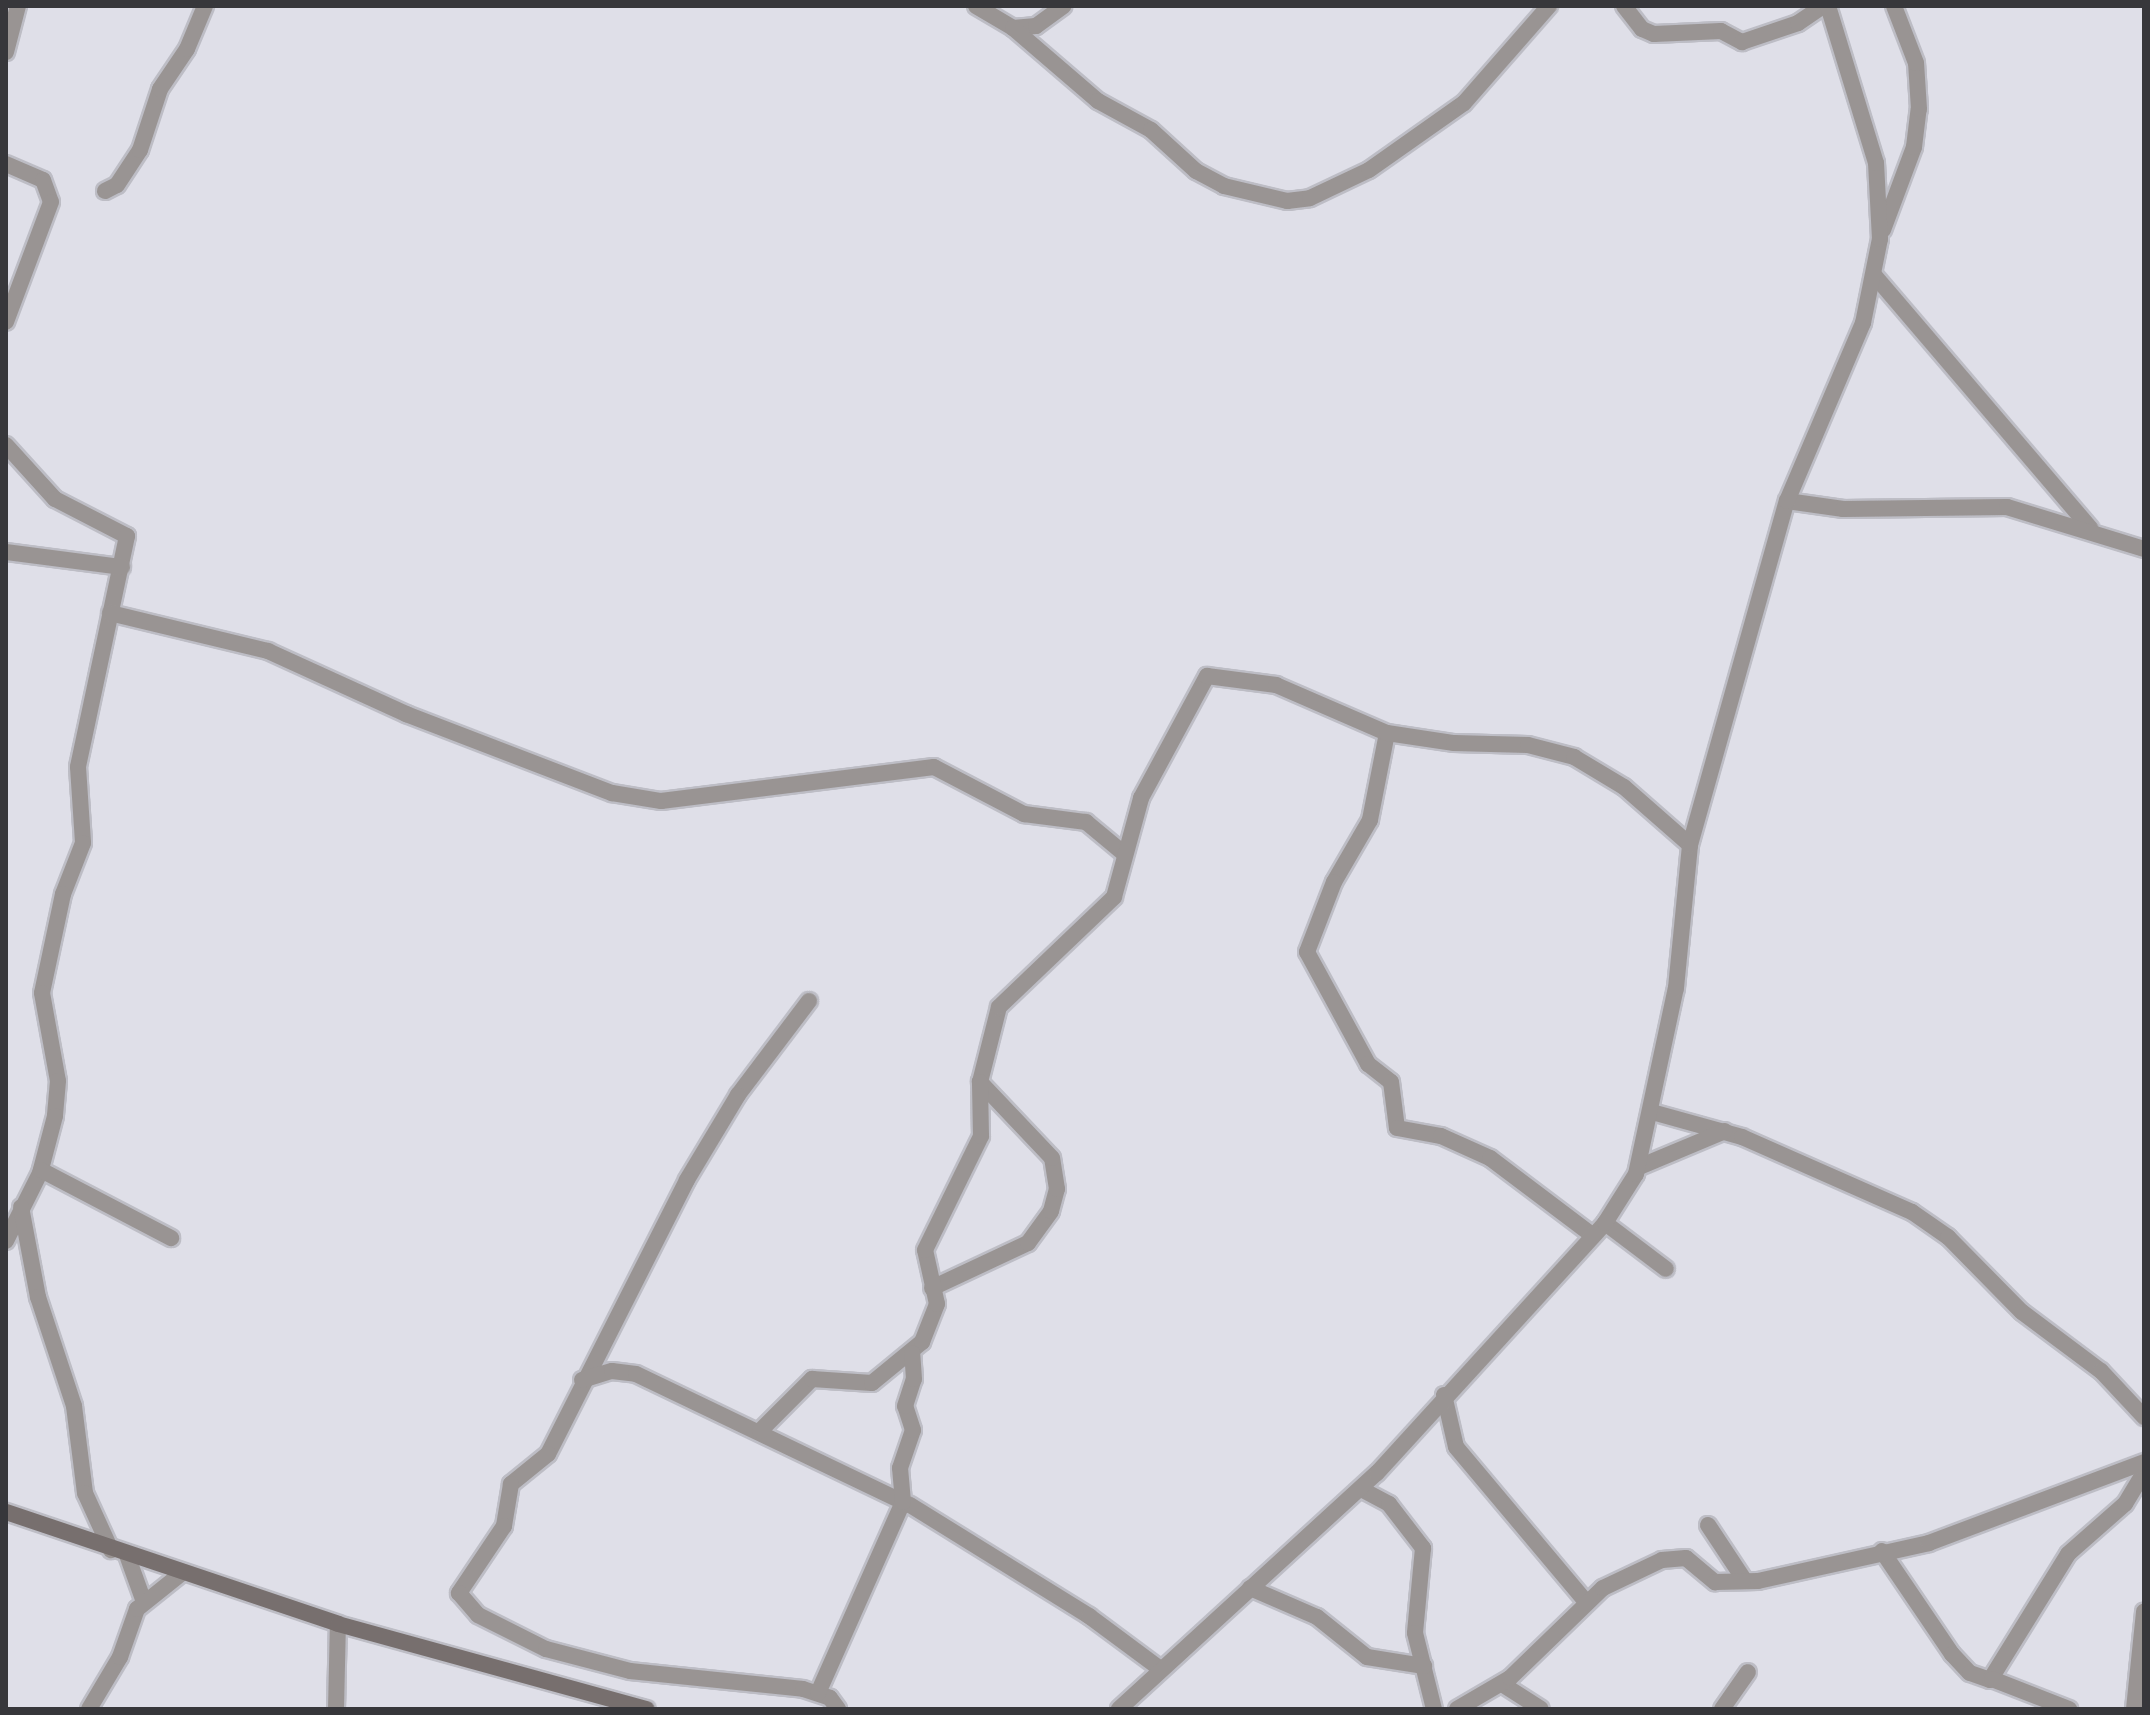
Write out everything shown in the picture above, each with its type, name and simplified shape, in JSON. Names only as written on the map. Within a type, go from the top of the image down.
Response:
[{"type":"main road","points":[[6,1512],[338,1624],[646,1709]]},
{"type":"street","points":[[6,52],[18,6]]},
{"type":"street","points":[[105,191],[127,175],[160,89],[205,6]]},
{"type":"street","points":[[976,6],[1013,28],[1098,101],[1151,130],[1196,171],[1224,186],[1287,201],[1310,198],[1369,170],[1464,103],[1549,6]]},
{"type":"street","points":[[1013,28],[1036,26],[1064,6]]},
{"type":"street","points":[[1624,6],[1642,29],[1654,34],[1721,31],[1742,42],[1798,23],[1826,6],[1876,163],[1880,239]]},
{"type":"street","points":[[1119,1709],[1159,1668],[1361,1489],[1598,1229],[1639,1167],[1676,988],[1690,845],[1787,501],[1863,323],[1880,239],[1914,147],[1919,109],[1916,63],[1894,6]]},
{"type":"street","points":[[6,164],[43,180],[51,202],[6,322]]},
{"type":"street","points":[[1874,275],[2090,528]]},
{"type":"street","points":[[6,445],[55,499],[122,529],[127,540],[76,784],[83,843],[63,894],[42,993],[58,1081],[41,1170],[6,1241]]},
{"type":"street","points":[[1787,501],[1843,509],[2007,507],[2090,528],[2144,549]]},
{"type":"street","points":[[6,552],[123,564]]},
{"type":"street","points":[[110,613],[268,651],[406,714],[612,793],[661,801],[934,767],[1024,814],[1086,822],[1122,852]]},
{"type":"street","points":[[760,1431],[812,1379],[872,1383],[912,1353],[934,1317],[928,1240],[961,1185],[981,1136],[980,1082],[1001,1003],[1106,908],[1117,889],[1122,852],[1141,798],[1211,674],[1276,685],[1387,733],[1454,743],[1528,745],[1574,757],[1624,787],[1690,845]]},
{"type":"street","points":[[1387,733],[1370,820],[1334,882],[1306,949],[1368,1064],[1391,1082],[1397,1128],[1441,1136],[1490,1158],[1598,1229],[1666,1269]]},
{"type":"street","points":[[809,1001],[738,1095],[694,1168],[582,1380],[548,1454],[511,1484],[504,1526],[461,1582],[463,1603],[546,1649],[595,1663],[818,1693],[838,1709]]},
{"type":"street","points":[[932,1288],[1028,1243],[1044,1224],[1057,1189],[1047,1151],[1003,1113],[980,1082]]},
{"type":"street","points":[[1652,1112],[1725,1131],[1929,1222],[2144,1417]]},
{"type":"street","points":[[1639,1167],[1725,1131]]},
{"type":"street","points":[[41,1170],[171,1238]]},
{"type":"street","points":[[21,1207],[40,1307],[74,1406],[85,1493],[144,1602]]},
{"type":"street","points":[[818,1693],[903,1502],[900,1468],[913,1430],[905,1406],[914,1379],[912,1353]]},
{"type":"street","points":[[582,1380],[612,1371],[636,1374],[903,1502],[1089,1616],[1159,1668]]},
{"type":"street","points":[[1444,1395],[1456,1447],[1585,1601]]},
{"type":"street","points":[[1457,1709],[1502,1684],[1585,1601],[1675,1557],[1686,1558],[1710,1580],[1745,1581],[1929,1543],[2144,1462]]},
{"type":"street","points":[[1992,1679],[2068,1554],[2125,1504],[2144,1472]]},
{"type":"street","points":[[1361,1489],[1389,1504],[1423,1548],[1415,1618],[1434,1709]]},
{"type":"street","points":[[1708,1525],[1745,1581]]},
{"type":"street","points":[[1882,1551],[1952,1654],[1974,1676],[1992,1679],[2069,1709]]},
{"type":"street","points":[[89,1709],[144,1602],[182,1573]]},
{"type":"street","points":[[1250,1588],[1317,1617],[1367,1657],[1424,1666]]},
{"type":"street","points":[[2134,1709],[2144,1612]]},
{"type":"street","points":[[336,1709],[338,1624]]},
{"type":"street","points":[[1722,1709],[1748,1672]]},
{"type":"street","points":[[1502,1684],[1541,1709]]}]
